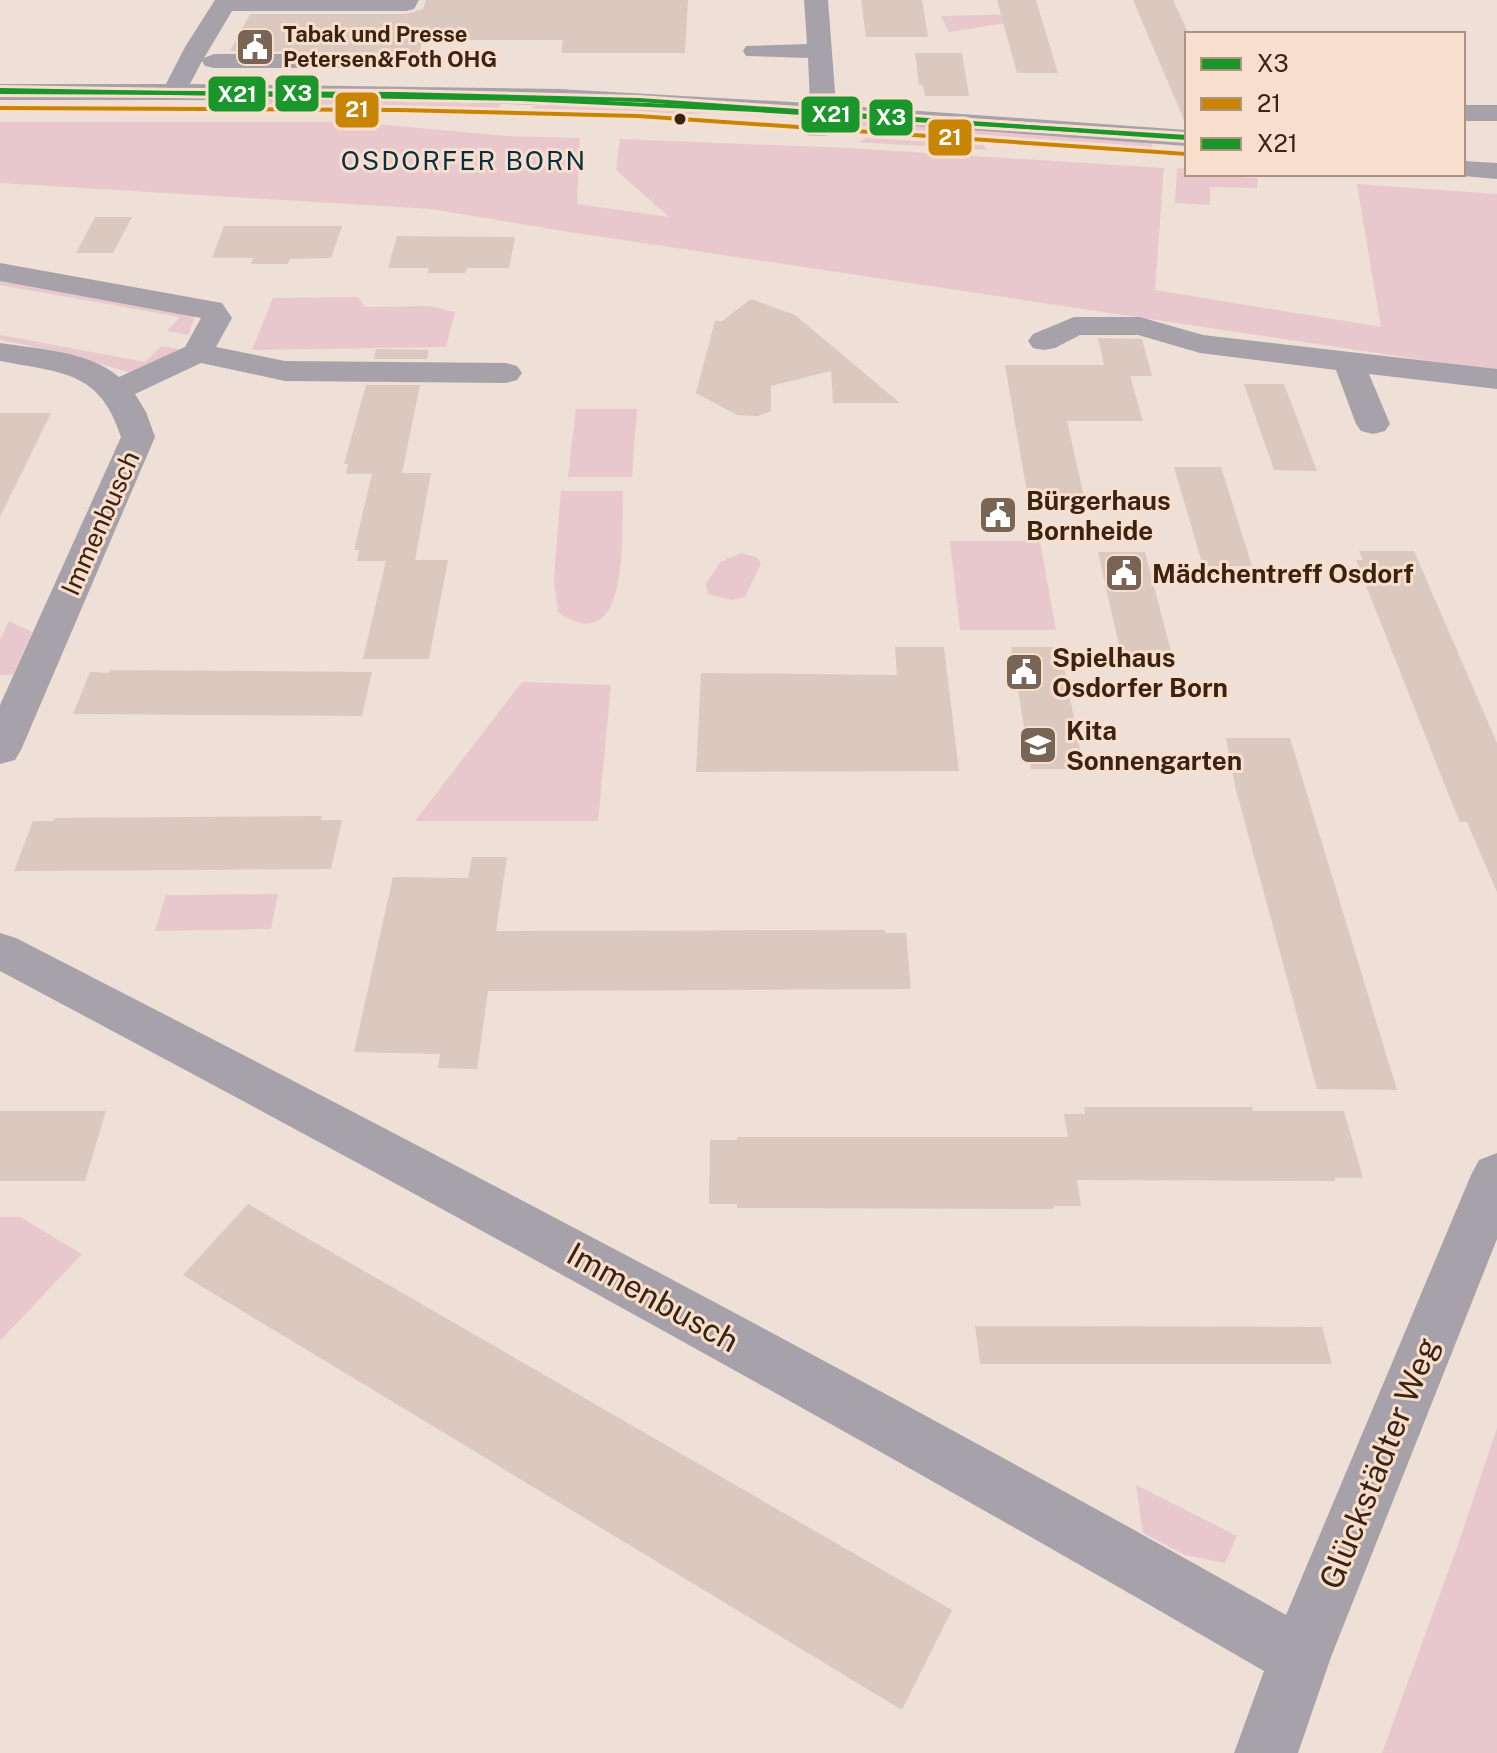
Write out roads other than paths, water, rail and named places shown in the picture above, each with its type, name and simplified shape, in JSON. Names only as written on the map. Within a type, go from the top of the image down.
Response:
[{"type":"street","points":[[179,98],[189,61],[226,2],[406,4],[407,0]]},
{"type":"street","points":[[816,0],[820,121]]},
{"type":"street","points":[[755,51],[819,51]]},
{"type":"street","points":[[189,61],[351,61]]},
{"type":"street","points":[[179,98],[698,123],[820,121],[1185,138]]},
{"type":"street","points":[[5,102],[179,98],[635,100],[820,121],[1185,153]]},
{"type":"street","points":[[1465,113],[1497,113]]},
{"type":"street","points":[[1465,154],[1497,156]]},
{"type":"street","points":[[1465,169],[1497,171]]},
{"type":"street","points":[[0,272],[211,310],[217,318],[197,353],[118,390],[88,370],[0,352]]},
{"type":"street","points":[[1044,341],[1074,326],[1140,326],[1200,344],[1497,379]]},
{"type":"street","points":[[197,353],[285,371],[506,373]]},
{"type":"street","points":[[1348,360],[1373,424]]},
{"type":"street","name":"Immenbusch","points":[[3,735],[138,437],[132,411],[118,390]]},
{"type":"street","name":"Immenbusch","points":[[0,950],[412,1165],[1036,1506],[1300,1657]]},
{"type":"street","name":"Glückstädter Weg","points":[[1266,1753],[1300,1657],[1497,1175]]},
{"type":"place","name":"Tabak und Presse Petersen&Foth OHG","points":[[255,47]]},
{"type":"place","name":"Bürgerhaus Bornheide","points":[[998,515]]},
{"type":"place","name":"Mädchentreff Osdorf","points":[[1124,573]]},
{"type":"place","name":"Spielhaus Osdorfer Born","points":[[1024,672]]},
{"type":"place","name":"Kita Sonnengarten","points":[[1038,745]]},
{"type":"district","name":"OSDORFER BORN","points":[[464,160]]}]
